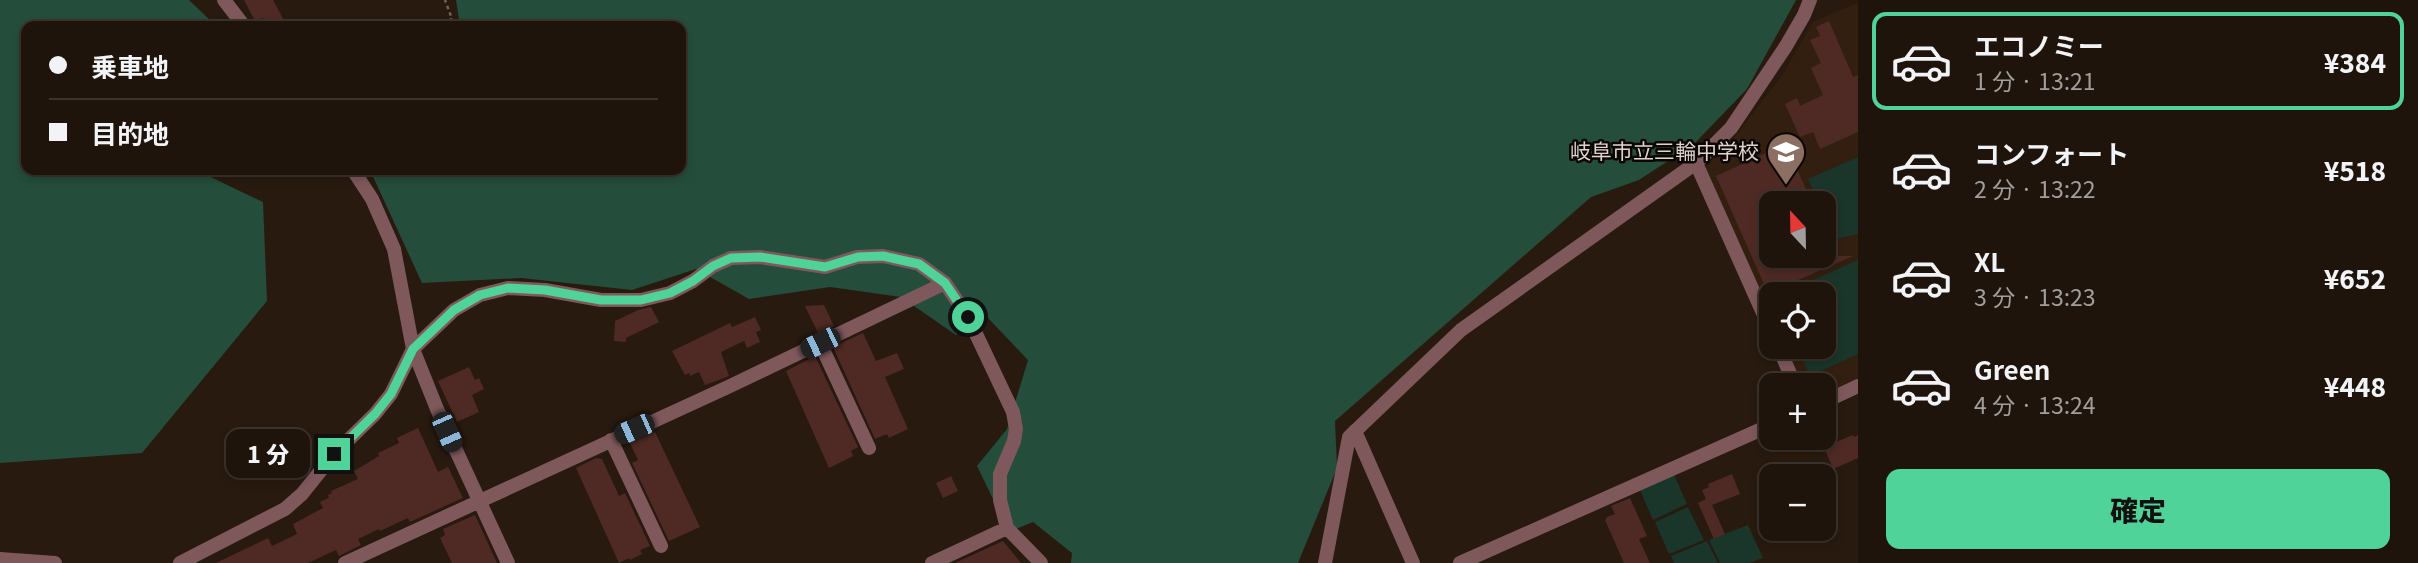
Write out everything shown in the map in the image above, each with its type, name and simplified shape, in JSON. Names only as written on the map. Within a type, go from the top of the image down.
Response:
[{"type":"street","points":[[223,0],[240,21]]},
{"type":"street","points":[[1325,563],[1349,437],[1461,330],[1696,163],[1731,128],[1786,46],[1810,0]]},
{"type":"street","points":[[1696,163],[1759,304]]},
{"type":"street","points":[[356,175],[372,199],[394,249],[413,349],[437,409],[508,563]]},
{"type":"street","points":[[180,563],[285,509],[302,494],[334,454],[375,414],[391,394],[413,349],[454,310],[480,295],[508,288],[545,290],[601,300],[641,300],[670,293],[731,258],[760,257],[825,267],[858,257],[883,256],[919,264],[945,283],[968,317],[1013,412],[1016,429],[1014,441],[1000,474],[1000,499],[1007,528],[1041,563]]},
{"type":"street","points":[[345,563],[945,283]]},
{"type":"street","points":[[820,343],[869,448]]},
{"type":"street","points":[[1836,396],[1858,386]]},
{"type":"street","points":[[1461,563],[1759,430]]},
{"type":"street","points":[[1356,431],[1413,563]]},
{"type":"street","points":[[611,440],[662,546]]},
{"type":"street","points":[[932,563],[1007,528]]},
{"type":"street","points":[[0,559],[55,563]]},
{"type":"path","points":[[445,0],[452,19],[447,21]]},
{"type":"shaded area","name":"岐阜市立三輪中学校","points":[[1858,3],[1858,379],[1836,389],[1836,373],[1797,373],[1790,359],[1836,359],[1836,282],[1759,282],[1759,289],[1706,168],[1741,129],[1783,74],[1813,22]]},
{"type":"green space","points":[[0,0],[189,0],[211,21],[21,21],[21,175],[206,175],[263,202],[267,301],[142,453],[0,463]]},
{"type":"green space","points":[[456,0],[1796,0],[1747,89],[1694,144],[1639,180],[1591,197],[1335,421],[1337,468],[1298,563],[1071,563],[1072,553],[1033,522],[1009,532],[977,466],[1007,429],[1028,360],[988,318],[956,335],[901,297],[830,287],[749,299],[696,269],[632,290],[521,278],[422,283],[372,175],[686,175],[686,21],[459,21]]},
{"type":"green space","points":[[1858,157],[1858,234],[1836,239],[1836,191],[1814,191],[1808,179]]},
{"type":"green space","points":[[1858,260],[1858,354],[1817,373],[1809,373],[1802,359],[1836,359],[1836,282],[1808,282]]},
{"type":"green space","points":[[1672,470],[1687,504],[1653,520],[1638,485]]},
{"type":"green space","points":[[1688,507],[1704,540],[1669,554],[1655,522]]},
{"type":"green space","points":[[1748,525],[1763,558],[1749,563],[1720,563],[1709,540]]},
{"type":"green space","points":[[1707,541],[1718,563],[1674,563],[1671,556]]},
{"type":"building","points":[[244,0],[273,0],[284,21],[264,21],[263,18],[255,21]]},
{"type":"building","points":[[1829,21],[1853,77],[1858,75],[1858,132],[1820,149],[1813,132],[1800,137],[1785,104],[1797,98],[1800,106],[1823,95],[1811,68],[1821,63],[1810,40],[1820,36],[1816,27]]},
{"type":"building","points":[[1786,144],[1807,191],[1759,191],[1759,268],[1825,268],[1793,282],[1763,282],[1716,176]]},
{"type":"building","points":[[1836,256],[1853,256],[1836,263]]},
{"type":"building","points":[[824,305],[834,326],[818,333],[805,306]]},
{"type":"building","points":[[651,307],[659,322],[626,338],[626,342],[614,341],[615,321]]},
{"type":"building","points":[[755,317],[761,330],[756,332],[760,342],[747,348],[744,341],[721,352],[729,376],[705,385],[699,372],[685,375],[672,351],[730,323],[732,327]]},
{"type":"building","points":[[863,333],[876,361],[897,353],[904,369],[885,377],[908,429],[889,438],[887,434],[875,439],[833,347]]},
{"type":"building","points":[[815,356],[858,447],[851,451],[853,456],[829,468],[786,371]]},
{"type":"building","points":[[469,367],[475,380],[479,378],[484,389],[472,395],[479,412],[457,422],[438,381]]},
{"type":"building","points":[[418,428],[438,472],[448,467],[463,498],[410,522],[408,518],[380,531],[379,529],[358,539],[361,545],[339,556],[336,550],[308,563],[216,563],[268,538],[272,546],[297,534],[293,524],[323,508],[320,502],[329,498],[331,491],[358,479],[354,471],[379,456],[378,453],[399,443],[397,438]]},
{"type":"building","points":[[655,432],[700,527],[669,541],[632,463],[638,460],[630,443]]},
{"type":"building","points":[[1858,435],[1858,458],[1836,468],[1836,464],[1831,464],[1825,450],[1836,450],[1836,442]]},
{"type":"building","points":[[596,458],[602,459],[619,496],[625,493],[650,546],[640,550],[642,554],[630,560],[629,558],[619,563],[576,468]]},
{"type":"building","points":[[1732,474],[1740,494],[1712,505],[1725,534],[1714,539],[1698,503],[1706,499],[1702,490],[1709,487],[1708,484]]},
{"type":"building","points":[[951,476],[958,491],[943,498],[936,483]]},
{"type":"building","points":[[1630,498],[1647,536],[1639,539],[1650,563],[1624,563],[1605,520],[1615,514],[1611,506]]},
{"type":"building","points":[[475,515],[497,563],[452,563],[440,538],[445,535],[443,529]]},
{"type":"building","points":[[1003,541],[1021,563],[955,563]]},
{"type":"place","name":"岐阜市立三輪中学校","points":[[1786,186]]},
{"type":"route","points":[[334,454],[375,414],[391,394],[413,349],[454,310],[480,295],[508,288],[545,290],[601,300],[641,300],[670,293],[731,258],[760,257],[825,267],[858,257],[883,256],[919,264],[945,283],[968,317]]}]
